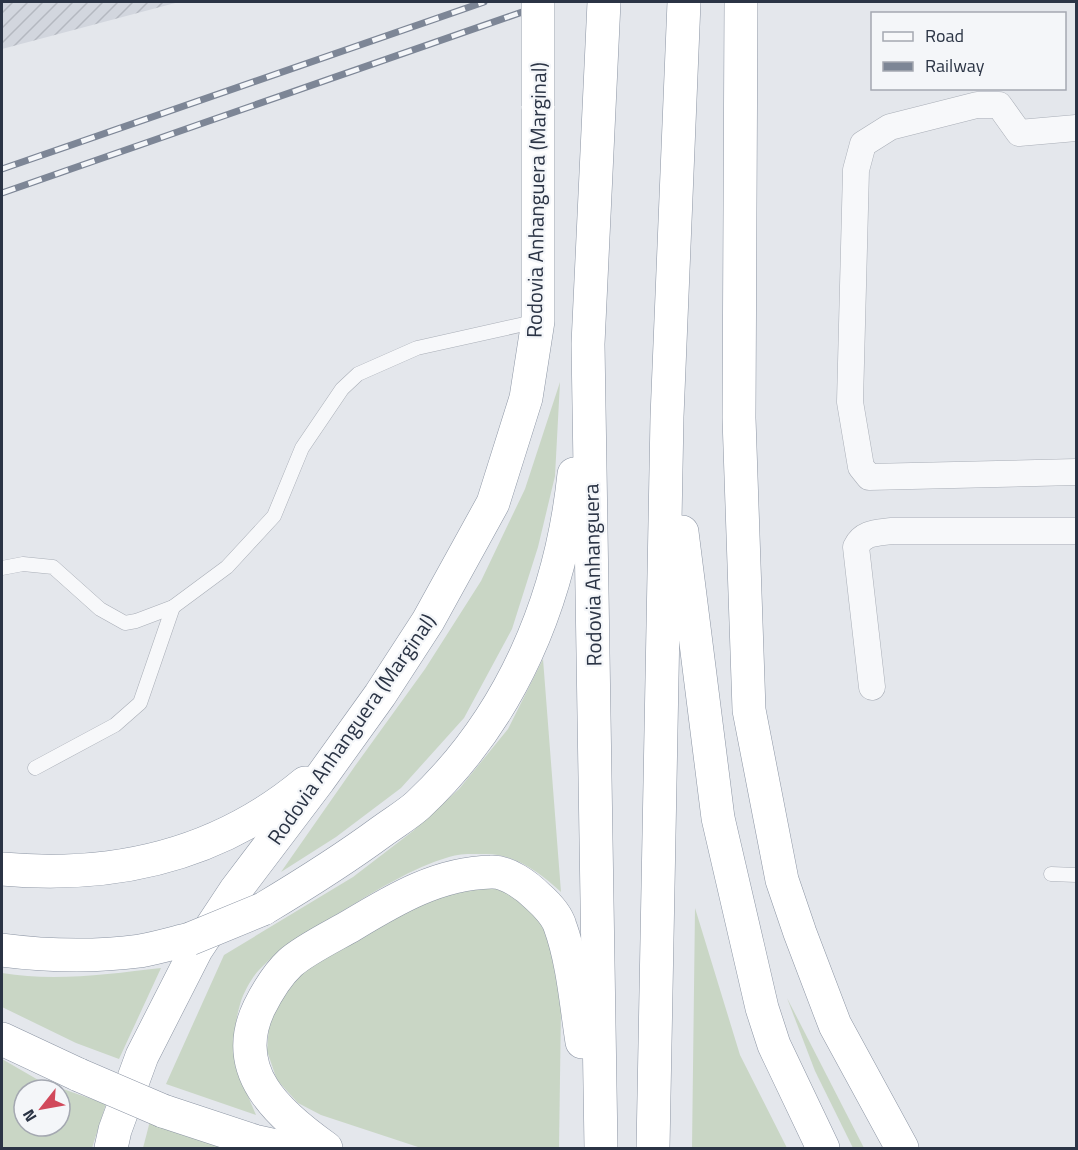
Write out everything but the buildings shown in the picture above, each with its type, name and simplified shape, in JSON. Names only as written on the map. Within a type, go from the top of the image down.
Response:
[{"type":"highway","name":"Rodovia Anhanguera (Marginal)","points":[[111,1149],[115,1130],[142,1056],[196,950],[235,891],[380,695],[428,621],[493,503],[526,398],[538,321],[538,2]]},
{"type":"highway","name":"Rodovia Anhanguera","points":[[600,1149],[588,344],[604,2]]},
{"type":"highway","points":[[653,1149],[667,417],[684,2]]},
{"type":"highway","points":[[741,2],[739,418],[749,710],[782,880],[800,933],[835,1025],[902,1149]]},
{"type":"highway","points":[[2,950],[38,955],[88,955],[141,951],[190,939],[262,909],[316,878],[417,806],[461,759],[495,714],[518,673],[549,594],[560,556],[571,501],[588,344]]},
{"type":"highway","points":[[667,417],[718,818],[762,1008],[774,1045],[823,1149]]},
{"type":"highway","points":[[2,869],[40,873],[110,868],[177,854],[240,828],[289,796],[336,756]]},
{"type":"highway","points":[[326,1149],[271,1102],[256,1077],[249,1050],[255,1018],[268,990],[290,963],[393,900],[437,881],[493,872],[511,876],[538,896],[560,924],[570,967],[600,1149]]},
{"type":"highway","points":[[2,1039],[78,1075],[163,1111],[254,1141],[286,1149]]},
{"type":"street","points":[[1077,129],[1020,133],[999,105],[977,105],[890,127],[863,144],[856,170],[850,402],[861,467],[869,477],[1077,472]]},
{"type":"street","points":[[873,687],[856,547],[865,535],[892,531],[1077,531]]},
{"type":"lane","points":[[2,568],[23,564],[53,567],[100,609],[125,623],[173,607],[227,567],[274,516],[302,448],[342,389],[358,374],[417,348],[538,321]]},
{"type":"lane","points":[[35,768],[115,725],[140,703],[173,607]]},
{"type":"lane","points":[[1051,874],[1077,875]]},
{"type":"shaded area","points":[[2,2],[179,2],[2,49]]},
{"type":"green space","points":[[560,382],[555,476],[538,547],[512,629],[464,718],[401,788],[336,837],[281,872],[425,669],[481,581],[525,489]]},
{"type":"green space","points":[[543,659],[561,892],[526,866],[497,855],[453,856],[408,873],[299,937],[278,952],[256,973],[242,997],[237,1017],[235,1046],[236,1060],[256,1115],[166,1084],[224,955],[353,877],[413,831],[459,789],[508,729]]},
{"type":"green space","points":[[489,883],[506,887],[550,932],[561,1008],[559,1148],[421,1148],[321,1115],[298,1103],[277,1080],[267,1051],[269,1025],[277,999],[296,974],[440,894]]},
{"type":"green space","points":[[695,908],[740,1055],[787,1148],[692,1148]]},
{"type":"green space","points":[[161,968],[119,1059],[76,1043],[2,1007],[2,973],[61,977]]},
{"type":"green space","points":[[787,998],[864,1148],[853,1148],[815,1071]]},
{"type":"green space","points":[[2,1059],[35,1078],[12,1078],[12,1138],[72,1138],[72,1092],[106,1104],[92,1148],[2,1148]]},
{"type":"green space","points":[[150,1121],[243,1148],[143,1148]]},
{"type":"railway","points":[[2,169],[484,2]]},
{"type":"railway","points":[[2,193],[551,2]]}]
